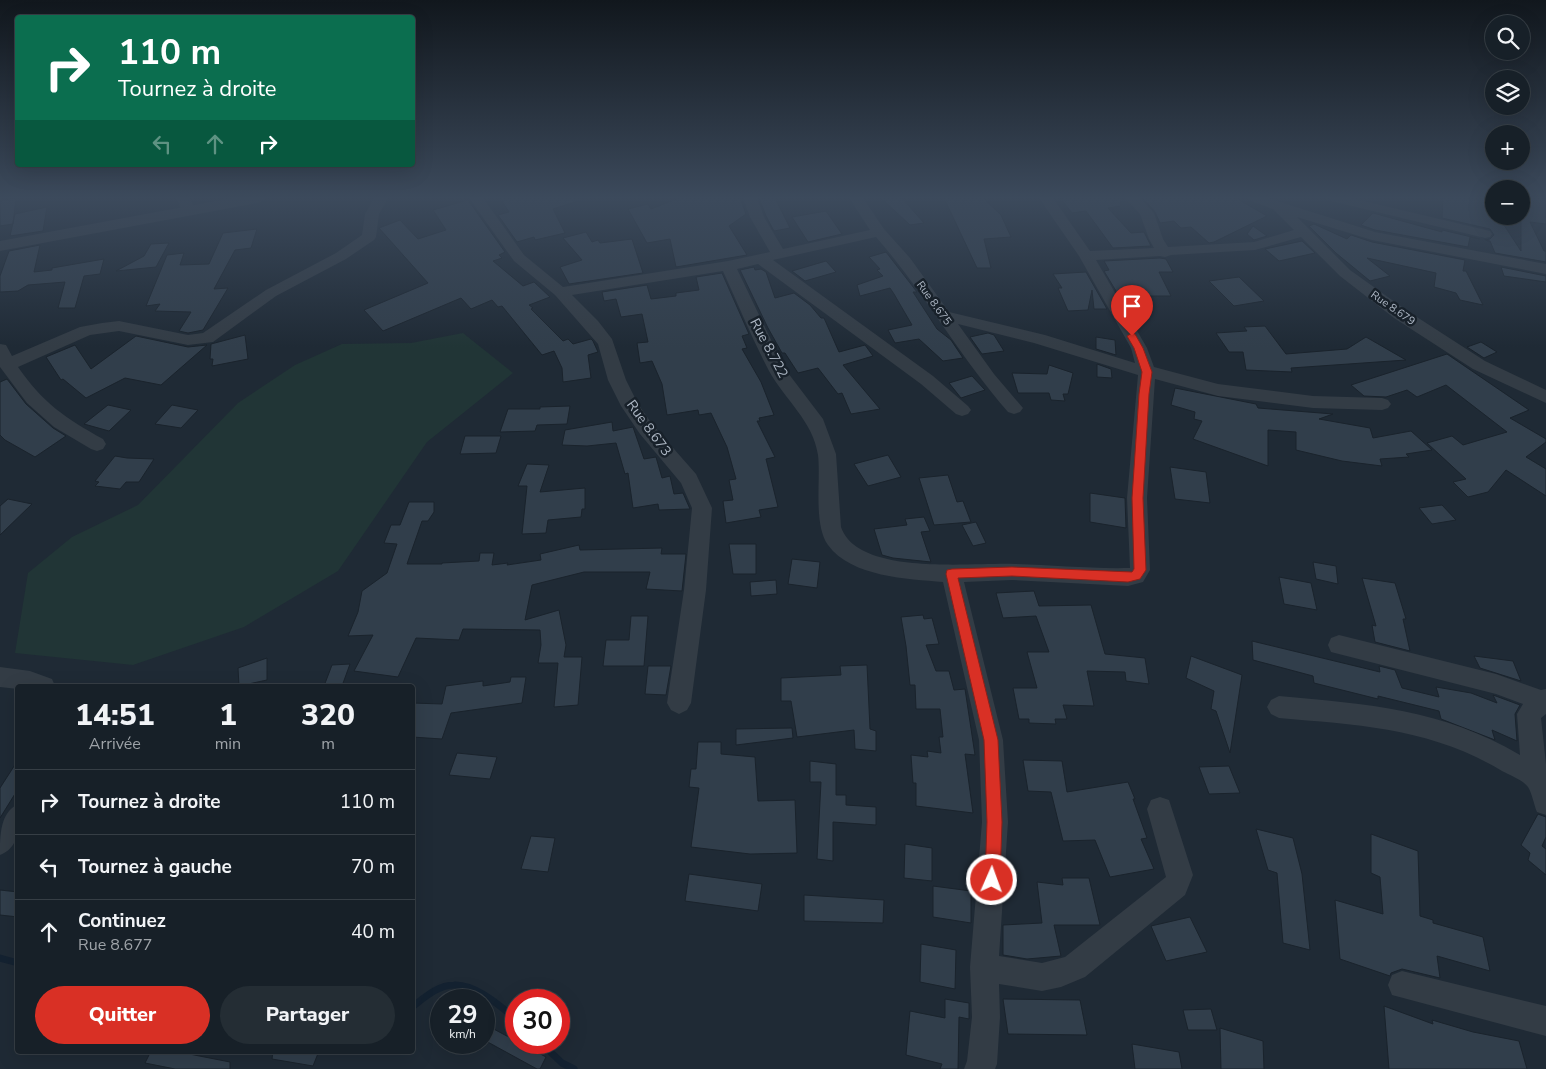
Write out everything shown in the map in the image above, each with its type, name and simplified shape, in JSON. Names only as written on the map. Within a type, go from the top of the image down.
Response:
[{"type":"street","points":[[97,444],[60,423],[33,398],[4,364],[86,332],[102,328],[119,326],[188,340],[207,338],[271,292],[352,248]]},
{"type":"street","name":"Rue 8.673","points":[[511,248],[519,258],[560,292],[592,325],[606,343],[618,380],[630,406],[646,429],[689,480],[702,508],[695,590],[679,703]]},
{"type":"street","points":[[775,248],[779,255]]},
{"type":"street","points":[[560,292],[728,266],[810,248]]},
{"type":"street","name":"Rue 8.675","points":[[893,248],[905,261],[988,378],[1014,408]]},
{"type":"street","points":[[1080,248],[1139,348],[1147,372]]},
{"type":"street","points":[[1162,248],[1165,253]]},
{"type":"street","points":[[1086,256],[1231,248]]},
{"type":"street","name":"Rue 8.679","points":[[1318,248],[1345,273],[1400,314],[1479,365],[1545,396]]},
{"type":"street","points":[[1433,248],[1546,270]]},
{"type":"street","points":[[761,259],[927,380],[962,410]]},
{"type":"street","name":"Rue 8.722","points":[[728,266],[778,371],[814,419],[827,454],[831,527],[835,539],[846,550],[869,562],[897,570],[952,574],[1012,572],[1136,576],[1140,570],[1137,498],[1147,372]]},
{"type":"street","points":[[942,315],[1039,339],[1104,360],[1218,390],[1313,402],[1382,404]]},
{"type":"street","points":[[952,574],[991,740],[994,822],[992,880],[984,967],[986,1017],[982,1064],[979,1069]]},
{"type":"street","points":[[1340,645],[1496,684],[1544,700],[1529,714],[1530,738],[1536,778],[1546,803]]},
{"type":"street","points":[[0,677],[37,684]]},
{"type":"street","points":[[1279,707],[1361,715],[1424,726],[1472,742],[1536,778]]},
{"type":"street","points":[[984,967],[1042,977],[1061,973],[1075,966],[1176,886],[1180,875],[1160,809]]},
{"type":"street","points":[[0,842],[15,820]]},
{"type":"street","points":[[1402,985],[1546,1020]]},
{"type":"green space","points":[[463,333],[513,373],[427,442],[338,571],[244,627],[133,665],[15,653],[28,573],[72,537],[138,505],[238,403],[295,365],[342,344],[411,343]]},
{"type":"building","points":[[39,248],[34,272],[104,259],[100,274],[84,276],[75,308],[58,308],[65,282],[28,285],[18,291],[0,292],[0,276],[9,251]]},
{"type":"building","points":[[149,248],[166,248],[156,267],[116,271],[144,256]]},
{"type":"building","points":[[216,248],[251,248],[235,250],[214,289],[228,288],[203,330],[188,333],[179,331],[191,312],[155,311],[160,304],[146,306],[167,255],[184,253],[180,265],[209,264]]},
{"type":"building","points":[[397,248],[502,248],[505,252],[499,255],[502,258],[493,261],[523,286],[534,282],[550,297],[529,305],[533,308],[531,309],[563,341],[568,339],[573,344],[591,339],[593,341],[598,352],[588,355],[591,378],[563,382],[562,368],[554,351],[542,355],[502,306],[498,307],[492,300],[471,309],[461,298],[383,331],[364,310],[428,283]]},
{"type":"building","points":[[572,248],[635,248],[643,273],[569,284],[560,267],[582,260]]},
{"type":"building","points":[[672,248],[743,248],[747,255],[676,267]]},
{"type":"building","points":[[968,248],[986,248],[991,268],[977,268]]},
{"type":"building","points":[[1309,248],[1315,253],[1279,261],[1265,249]]},
{"type":"building","points":[[1331,248],[1402,248],[1465,260],[1463,271],[1466,271],[1483,305],[1460,300],[1456,293],[1434,287],[1436,273],[1367,258],[1390,276],[1370,281]]},
{"type":"building","points":[[1493,248],[1519,248],[1521,251],[1521,248],[1542,248],[1546,251],[1546,262],[1495,253]]},
{"type":"building","points":[[886,252],[917,292],[913,292],[937,329],[951,340],[963,358],[943,361],[919,339],[895,343],[888,330],[912,325],[890,288],[860,296],[857,285],[883,276],[877,270],[880,269],[869,257]]},
{"type":"building","points":[[1166,259],[1173,272],[1159,272],[1171,296],[1119,296],[1104,271],[1109,270],[1104,261]]},
{"type":"building","points":[[826,261],[836,272],[805,281],[792,271]]},
{"type":"building","points":[[754,267],[755,270],[761,269],[766,272],[775,298],[794,293],[810,305],[821,318],[824,318],[839,352],[865,345],[873,356],[843,365],[880,409],[851,414],[842,393],[838,394],[818,368],[798,373],[785,353],[782,353],[740,270]]},
{"type":"building","points":[[1501,267],[1546,276],[1546,282],[1504,276]]},
{"type":"building","points":[[1086,272],[1107,309],[1094,309],[1092,290],[1088,310],[1068,311],[1058,288],[1062,288],[1053,274]]},
{"type":"building","points":[[722,273],[749,334],[742,336],[747,348],[742,349],[761,382],[774,415],[759,418],[760,421],[757,421],[775,457],[766,459],[778,507],[759,510],[761,517],[726,523],[723,501],[733,500],[729,480],[736,479],[727,447],[711,413],[699,415],[698,410],[667,415],[662,384],[652,361],[640,363],[637,343],[648,342],[642,314],[621,317],[616,299],[604,301],[602,292],[647,285],[651,299],[676,296],[676,293],[699,290],[696,277]]},
{"type":"building","points":[[1239,277],[1264,301],[1234,306],[1209,281]]},
{"type":"building","points":[[1265,326],[1286,354],[1347,349],[1366,337],[1406,360],[1291,368],[1292,372],[1246,370],[1243,352],[1229,352],[1216,333],[1247,331],[1244,327]]},
{"type":"building","points":[[988,333],[994,335],[1004,351],[982,354],[970,337]]},
{"type":"building","points":[[245,335],[248,359],[212,366],[213,359],[210,359],[211,344]]},
{"type":"building","points":[[136,336],[188,347],[207,345],[161,385],[125,378],[86,398],[63,379],[61,380],[46,357],[75,345],[91,369]]},
{"type":"building","points":[[1096,337],[1115,340],[1116,355],[1096,349]]},
{"type":"building","points":[[1481,342],[1497,352],[1484,358],[1467,347]]},
{"type":"building","points":[[1447,354],[1529,410],[1510,418],[1546,439],[1546,442],[1526,457],[1546,469],[1546,496],[1506,470],[1488,492],[1468,497],[1453,482],[1466,479],[1427,443],[1452,436],[1463,445],[1507,432],[1446,385],[1417,397],[1407,390],[1386,397],[1364,396],[1351,385]]},
{"type":"building","points":[[1097,364],[1111,369],[1112,378],[1097,377]]},
{"type":"building","points":[[1049,365],[1073,373],[1068,394],[1063,394],[1065,401],[1051,400],[1049,393],[1018,393],[1012,373],[1047,374]]},
{"type":"building","points":[[972,376],[985,390],[961,398],[949,383]]},
{"type":"building","points":[[7,379],[26,404],[53,428],[66,436],[35,457],[5,440],[0,435],[0,382]]},
{"type":"building","points":[[1175,388],[1256,404],[1258,408],[1333,414],[1319,419],[1370,428],[1373,438],[1411,431],[1432,450],[1406,454],[1409,457],[1380,459],[1382,466],[1342,461],[1296,450],[1296,432],[1268,430],[1268,466],[1193,439],[1202,421],[1194,419],[1195,412],[1171,405]]},
{"type":"building","points":[[108,405],[131,410],[109,431],[84,424]]},
{"type":"building","points":[[172,405],[198,410],[181,428],[155,424]]},
{"type":"building","points":[[570,406],[567,424],[537,425],[535,431],[500,432],[508,409],[540,409],[540,407]]},
{"type":"building","points":[[612,422],[613,431],[633,427],[644,459],[656,457],[662,478],[670,476],[674,494],[683,493],[690,509],[659,510],[658,504],[633,508],[628,473],[625,474],[616,443],[587,446],[562,445],[565,430]]},
{"type":"building","points":[[465,436],[501,436],[496,453],[460,454]]},
{"type":"building","points":[[888,455],[901,477],[868,486],[854,464]]},
{"type":"building","points":[[115,456],[154,459],[139,482],[126,482],[120,489],[95,486],[99,482],[95,481]]},
{"type":"building","points":[[527,464],[549,465],[540,492],[585,488],[585,509],[582,509],[581,517],[548,520],[546,533],[522,534],[527,486],[518,486]]},
{"type":"building","points":[[1170,467],[1206,472],[1210,503],[1175,499]]},
{"type":"building","points":[[948,475],[957,502],[963,501],[971,522],[934,525],[919,478]]},
{"type":"building","points":[[1090,493],[1125,498],[1126,528],[1090,522]]},
{"type":"building","points":[[8,499],[32,504],[0,535],[0,506]]},
{"type":"building","points":[[409,502],[434,502],[434,512],[428,521],[422,521],[407,564],[479,561],[480,553],[494,553],[492,565],[508,563],[507,565],[541,560],[540,554],[579,545],[580,550],[662,548],[661,554],[686,554],[682,591],[646,589],[650,572],[584,572],[532,585],[525,620],[559,610],[566,645],[564,657],[582,657],[578,705],[554,707],[558,663],[538,663],[541,645],[540,630],[463,629],[459,640],[416,638],[398,677],[354,671],[373,635],[348,636],[358,612],[362,591],[387,573],[397,544],[384,543],[391,525],[400,525]]},
{"type":"building","points":[[1442,505],[1456,520],[1432,524],[1419,508]]},
{"type":"building","points":[[924,517],[930,531],[921,532],[931,562],[882,555],[874,529],[907,525],[905,519]]},
{"type":"building","points":[[976,522],[986,543],[973,546],[962,525]]},
{"type":"building","points":[[729,544],[756,544],[756,574],[733,574]]},
{"type":"building","points":[[792,559],[820,562],[817,588],[788,584]]},
{"type":"building","points":[[1313,562],[1336,566],[1338,584],[1316,579]]},
{"type":"building","points":[[1279,577],[1311,583],[1317,610],[1284,604]]},
{"type":"building","points":[[1362,578],[1395,583],[1406,619],[1403,619],[1410,651],[1375,642],[1372,625],[1376,626]]},
{"type":"building","points":[[776,580],[777,594],[751,596],[750,582]]},
{"type":"building","points":[[1034,591],[1039,606],[1091,605],[1105,654],[1145,658],[1149,684],[1126,681],[1125,672],[1087,671],[1094,706],[1063,705],[1067,719],[1055,719],[1056,724],[1029,723],[1029,719],[1019,719],[1013,688],[1037,688],[1027,652],[1049,652],[1036,616],[1003,618],[996,593]]},
{"type":"building","points":[[923,615],[924,619],[932,618],[939,644],[926,645],[936,671],[949,671],[954,690],[965,689],[975,755],[965,754],[973,813],[916,806],[916,783],[913,783],[911,755],[928,757],[927,751],[941,753],[939,737],[943,737],[940,709],[916,709],[915,685],[910,685],[901,617]]},
{"type":"building","points":[[631,616],[648,616],[644,666],[603,666],[606,640],[629,640]]},
{"type":"building","points":[[1252,641],[1380,672],[1379,666],[1395,670],[1402,688],[1439,697],[1436,687],[1471,693],[1497,703],[1493,695],[1520,705],[1515,714],[1517,741],[1492,730],[1495,740],[1441,719],[1439,711],[1378,696],[1378,699],[1314,683],[1313,676],[1253,660]]},
{"type":"building","points":[[1191,656],[1242,675],[1230,753],[1216,711],[1211,709],[1214,691],[1186,678]]},
{"type":"building","points":[[1474,656],[1513,661],[1521,681],[1480,668]]},
{"type":"building","points":[[267,658],[267,680],[239,684],[238,668]]},
{"type":"building","points":[[350,664],[343,684],[325,684],[332,665]]},
{"type":"building","points":[[867,665],[870,729],[876,731],[876,751],[855,749],[854,730],[797,737],[791,701],[781,701],[781,678],[841,675],[840,666]]},
{"type":"building","points":[[648,666],[671,666],[666,695],[645,694]]},
{"type":"building","points":[[511,677],[526,677],[522,703],[451,713],[442,739],[415,737],[415,703],[442,704],[446,686],[483,681],[483,686],[510,682]]},
{"type":"building","points":[[792,728],[793,738],[736,745],[736,729]]},
{"type":"building","points":[[698,742],[721,742],[721,754],[755,757],[758,801],[795,800],[797,853],[750,854],[691,847],[699,788],[689,787],[691,769],[696,769]]},
{"type":"building","points":[[457,753],[497,757],[490,779],[449,775]]},
{"type":"building","points":[[1023,760],[1062,761],[1067,792],[1128,782],[1147,838],[1141,839],[1154,869],[1110,877],[1095,840],[1063,841],[1051,792],[1028,791]]},
{"type":"building","points":[[810,761],[836,764],[836,795],[846,795],[846,805],[876,807],[876,825],[833,822],[833,861],[817,859],[821,782],[810,782]]},
{"type":"building","points":[[15,765],[15,794],[0,818],[0,788]]},
{"type":"building","points":[[1229,766],[1240,793],[1209,794],[1199,767]]},
{"type":"building","points":[[1538,814],[1546,817],[1546,837],[1542,846],[1546,849],[1546,875],[1528,860],[1530,853],[1521,845]]},
{"type":"building","points":[[1256,829],[1293,838],[1302,874],[1310,950],[1283,943],[1277,873],[1268,870]]},
{"type":"building","points":[[1371,834],[1418,851],[1420,916],[1433,920],[1433,923],[1483,937],[1490,971],[1437,956],[1440,978],[1402,969],[1391,973],[1390,976],[1340,959],[1335,900],[1383,914],[1380,877],[1371,873]]},
{"type":"building","points":[[531,836],[555,838],[548,872],[521,869]]},
{"type":"building","points":[[905,844],[932,848],[932,881],[904,878]]},
{"type":"building","points":[[689,874],[762,884],[758,911],[685,901]]},
{"type":"building","points":[[1062,878],[1089,878],[1100,925],[1054,925],[1061,956],[1027,959],[1003,955],[1003,925],[1042,923],[1037,882],[1063,885]]},
{"type":"building","points":[[933,886],[971,891],[971,923],[933,917]]},
{"type":"building","points":[[0,890],[15,892],[15,917],[0,915]]},
{"type":"building","points":[[804,895],[884,900],[883,923],[804,921]]},
{"type":"building","points":[[1190,917],[1207,952],[1166,961],[1151,926]]},
{"type":"building","points":[[921,944],[956,950],[955,989],[920,982]]},
{"type":"building","points":[[945,999],[969,1003],[969,1019],[959,1017],[958,1069],[940,1069],[942,1064],[906,1055],[910,1011],[945,1018]]},
{"type":"building","points":[[1003,999],[1080,1000],[1087,1035],[1008,1034]]},
{"type":"building","points":[[1384,1006],[1433,1024],[1432,1020],[1473,1032],[1519,1041],[1527,1069],[1389,1069]]},
{"type":"building","points":[[1211,1009],[1217,1030],[1188,1030],[1183,1010]]},
{"type":"building","points":[[1220,1028],[1263,1041],[1264,1069],[1221,1069]]},
{"type":"building","points":[[495,1030],[505,1035],[505,1051],[495,1046]]},
{"type":"building","points":[[1132,1044],[1179,1052],[1182,1069],[1135,1069]]},
{"type":"building","points":[[150,1054],[189,1054],[230,1062],[230,1069],[175,1069],[145,1063]]},
{"type":"building","points":[[273,1054],[318,1054],[313,1066],[272,1059]]},
{"type":"building","points":[[510,1054],[540,1054],[546,1057],[540,1069]]},
{"type":"waterway","points":[[0,958],[15,962]]},
{"type":"waterway","points":[[415,1005],[442,987],[454,985],[471,988],[505,1010]]},
{"type":"waterway","points":[[553,1054],[562,1063],[574,1069]]},
{"type":"route","points":[[992,880],[994,822],[991,740],[952,574],[1012,572],[1136,576],[1140,570],[1137,498],[1147,372],[1139,348],[1132,336]]}]
